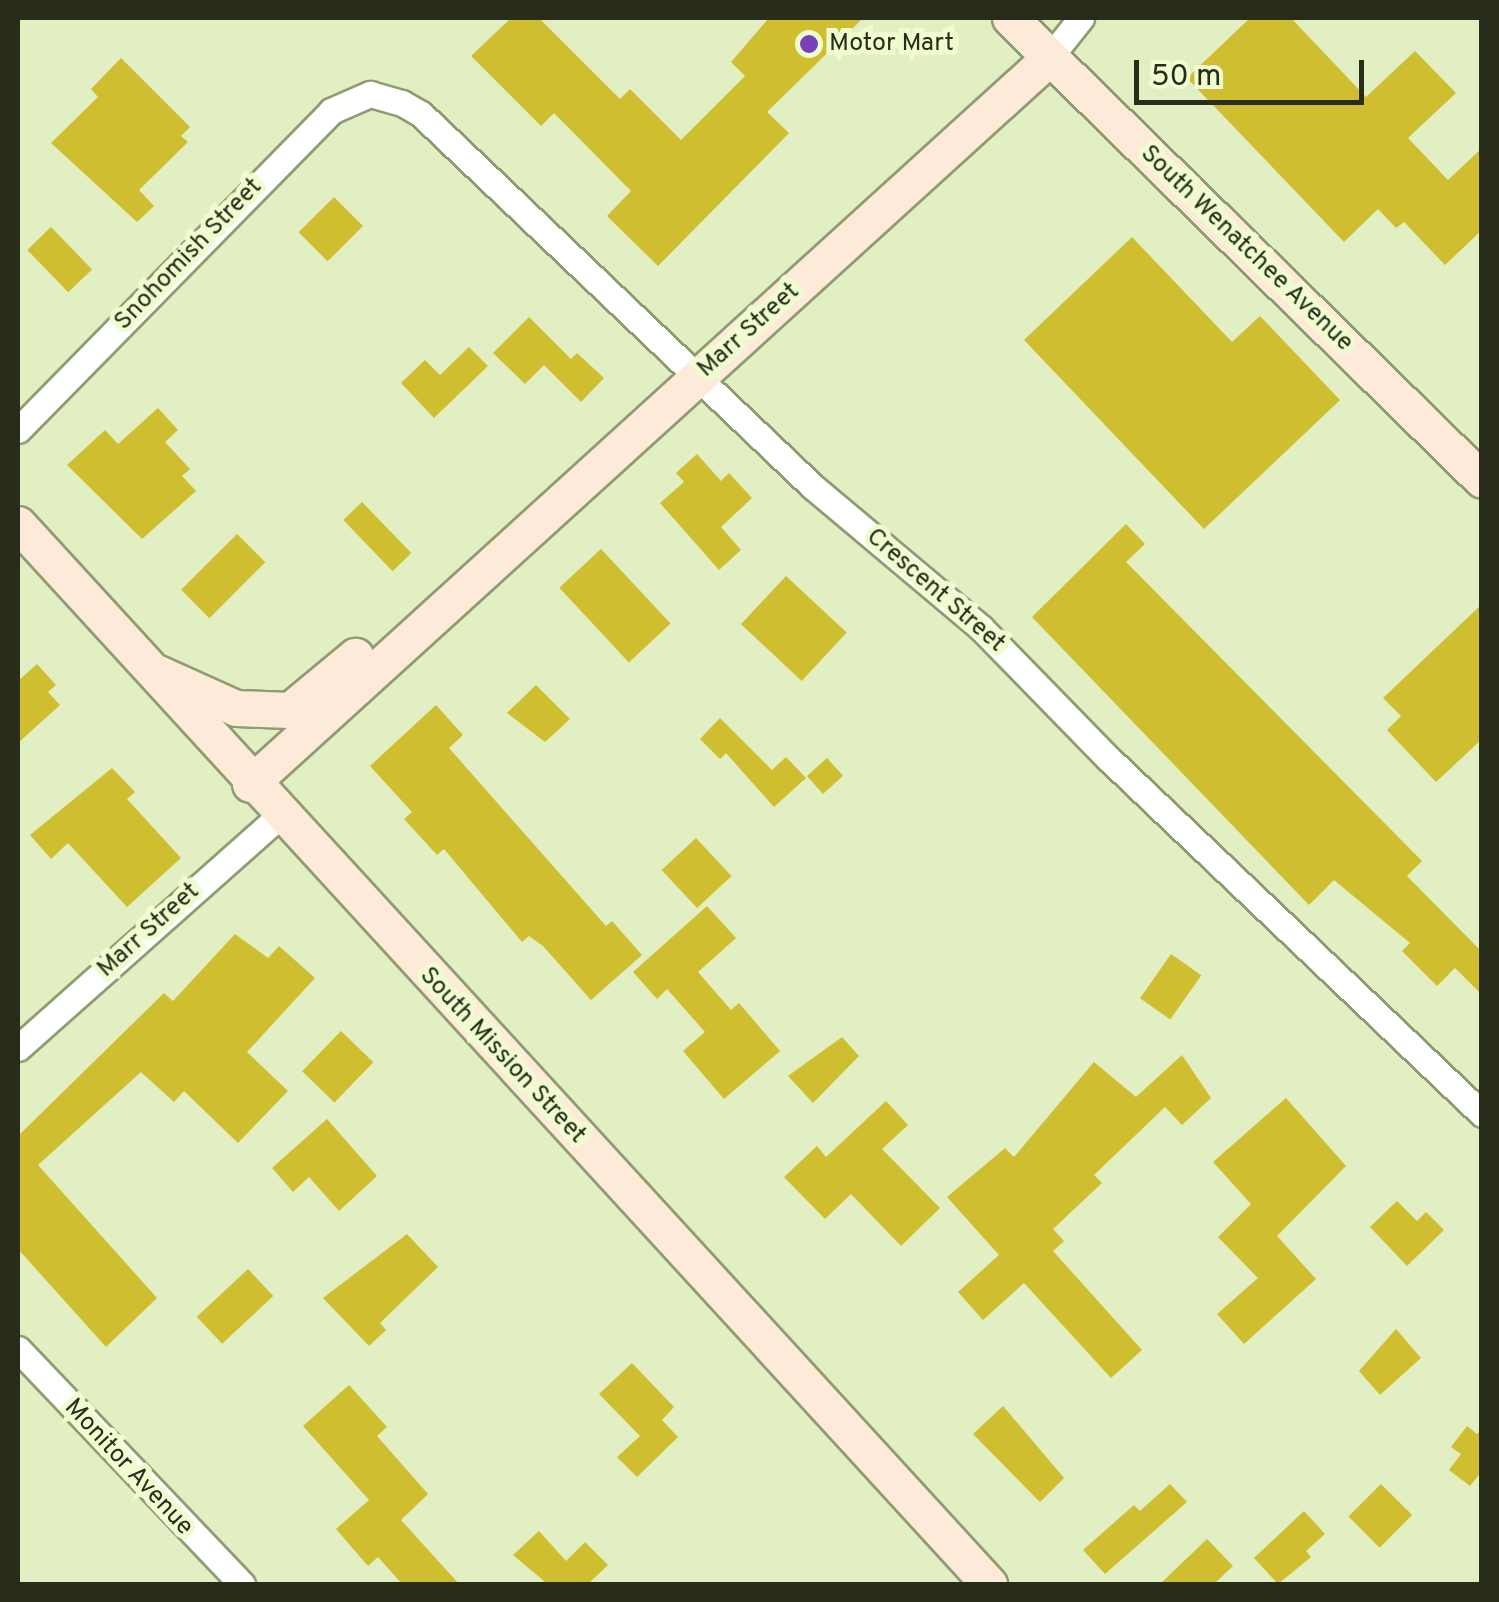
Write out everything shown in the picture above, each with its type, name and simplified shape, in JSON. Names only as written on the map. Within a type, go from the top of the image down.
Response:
[{"type":"main road","name":"South Wenatchee Avenue","points":[[1010,18],[1482,480]]},
{"type":"main road","name":"Marr Street","points":[[250,784],[1050,57]]},
{"type":"main road","name":"South Mission Street","points":[[18,524],[250,784],[990,1584]]},
{"type":"main road","name":"Marr Street","points":[[147,668],[236,708],[290,710],[378,637],[409,636]]},
{"type":"street","name":"Marr Street","points":[[1050,57],[1081,18]]},
{"type":"street","name":"Crescent Street","points":[[370,94],[421,114],[696,380],[982,628],[1109,759],[1482,1114]]},
{"type":"street","name":"Snohomish Street","points":[[18,430],[313,127],[350,98],[370,94]]},
{"type":"street","name":"Marr Street","points":[[18,1048],[280,814]]},
{"type":"street","name":"Monitor Avenue","points":[[18,1349],[242,1584]]},
{"type":"building","points":[[511,18],[539,18],[620,99],[630,89],[681,140],[745,76],[731,62],[769,18],[863,18],[767,112],[789,133],[658,266],[607,216],[631,191],[554,113],[541,126],[471,56]]},
{"type":"building","points":[[1250,18],[1291,18],[1366,97],[1415,51],[1456,93],[1408,138],[1448,180],[1482,148],[1482,230],[1445,265],[1404,222],[1396,228],[1378,209],[1344,242],[1187,78]]},
{"type":"building","points":[[121,58],[190,127],[181,136],[188,142],[139,190],[154,206],[137,222],[51,143],[98,97],[91,89]]},
{"type":"building","points":[[334,197],[363,226],[328,261],[299,232]]},
{"type":"building","points":[[51,227],[92,269],[68,292],[27,250]]},
{"type":"building","points":[[1132,237],[1232,342],[1260,316],[1340,400],[1204,529],[1024,340]]},
{"type":"building","points":[[529,317],[571,359],[577,353],[604,378],[581,402],[544,365],[525,384],[493,353]]},
{"type":"building","points":[[469,347],[488,366],[434,418],[401,383],[425,360],[440,375]]},
{"type":"building","points":[[158,408],[178,430],[165,442],[190,469],[182,476],[196,491],[142,539],[67,465],[105,430],[118,444]]},
{"type":"building","points":[[697,454],[721,481],[729,473],[752,498],[721,527],[741,550],[719,570],[660,503],[684,482],[676,473]]},
{"type":"building","points":[[362,502],[411,553],[393,571],[343,520]]},
{"type":"building","points":[[1126,524],[1145,544],[1126,562],[1422,861],[1407,876],[1482,952],[1482,995],[1455,968],[1437,986],[1402,951],[1410,943],[1334,880],[1309,905],[1032,617]]},
{"type":"building","points":[[237,534],[265,562],[209,618],[181,590]]},
{"type":"building","points":[[601,549],[671,624],[629,662],[559,588]]},
{"type":"building","points":[[786,576],[847,633],[802,681],[741,624]]},
{"type":"building","points":[[1482,604],[1482,739],[1436,782],[1387,730],[1401,716],[1383,698]]},
{"type":"building","points":[[37,664],[56,685],[48,692],[60,705],[18,743],[18,681]]},
{"type":"building","points":[[536,685],[570,719],[545,742],[507,713]]},
{"type":"building","points":[[436,705],[463,735],[449,748],[606,926],[612,921],[642,955],[591,1000],[543,946],[529,936],[522,942],[444,849],[437,855],[404,819],[412,812],[370,766]]},
{"type":"building","points":[[720,718],[772,770],[786,757],[806,778],[774,807],[726,753],[720,759],[700,739]]},
{"type":"building","points":[[827,758],[843,776],[823,794],[807,776]]},
{"type":"building","points":[[112,768],[135,792],[127,799],[181,858],[127,907],[68,843],[51,859],[30,835]]},
{"type":"building","points":[[696,838],[731,876],[697,908],[662,870]]},
{"type":"building","points":[[707,906],[736,938],[698,972],[731,1010],[739,1003],[780,1051],[724,1099],[683,1051],[705,1032],[667,989],[657,999],[633,972]]},
{"type":"building","points":[[235,934],[268,958],[279,946],[315,978],[247,1052],[288,1091],[238,1143],[184,1091],[174,1102],[141,1072],[38,1165],[157,1298],[106,1347],[18,1249],[18,1136],[164,993],[173,1001]]},
{"type":"building","points":[[1171,954],[1201,975],[1170,1019],[1140,998]]},
{"type":"building","points":[[341,1031],[373,1062],[334,1103],[302,1071]]},
{"type":"building","points":[[842,1037],[859,1056],[813,1103],[788,1076]]},
{"type":"building","points":[[1182,1055],[1211,1098],[1182,1125],[1165,1107],[1094,1175],[1102,1183],[1053,1229],[1064,1241],[1053,1251],[1142,1350],[1111,1378],[1024,1283],[983,1320],[958,1292],[999,1255],[947,1197],[1005,1148],[1014,1157],[1094,1062],[1136,1097]]},
{"type":"building","points":[[1286,1098],[1346,1166],[1277,1236],[1316,1279],[1244,1344],[1217,1314],[1258,1278],[1218,1237],[1251,1204],[1213,1162]]},
{"type":"building","points":[[886,1101],[908,1125],[882,1149],[940,1208],[901,1246],[851,1194],[825,1219],[784,1177],[817,1146],[826,1157]]},
{"type":"building","points":[[327,1119],[377,1176],[339,1211],[309,1177],[293,1192],[272,1168]]},
{"type":"building","points":[[1397,1201],[1417,1221],[1426,1212],[1444,1230],[1407,1266],[1370,1227]]},
{"type":"building","points":[[407,1234],[438,1267],[380,1323],[386,1330],[369,1346],[323,1298]]},
{"type":"building","points":[[248,1269],[273,1296],[222,1344],[197,1317]]},
{"type":"building","points":[[1396,1329],[1421,1358],[1380,1395],[1359,1371]]},
{"type":"building","points":[[632,1363],[674,1407],[662,1420],[678,1437],[637,1477],[617,1457],[640,1436],[599,1394]]},
{"type":"building","points":[[349,1385],[387,1427],[377,1436],[428,1494],[401,1520],[459,1584],[402,1584],[378,1557],[368,1566],[336,1529],[369,1500],[303,1426]]},
{"type":"building","points":[[1003,1406],[1064,1478],[1040,1502],[973,1434]]},
{"type":"building","points":[[1467,1426],[1477,1434],[1482,1429],[1482,1471],[1470,1486],[1449,1470],[1461,1454],[1451,1447]]},
{"type":"building","points":[[1170,1484],[1187,1502],[1105,1574],[1083,1550],[1134,1505],[1140,1511]]},
{"type":"building","points":[[1381,1484],[1412,1515],[1380,1548],[1348,1517]]},
{"type":"building","points":[[1304,1511],[1325,1534],[1306,1551],[1311,1557],[1278,1584],[1254,1558]]},
{"type":"building","points":[[539,1531],[566,1561],[585,1542],[608,1565],[588,1584],[540,1584],[544,1581],[513,1555]]},
{"type":"building","points":[[1207,1539],[1233,1566],[1214,1584],[1160,1584]]},
{"type":"place","name":"Motor Mart","points":[[809,44]]}]
